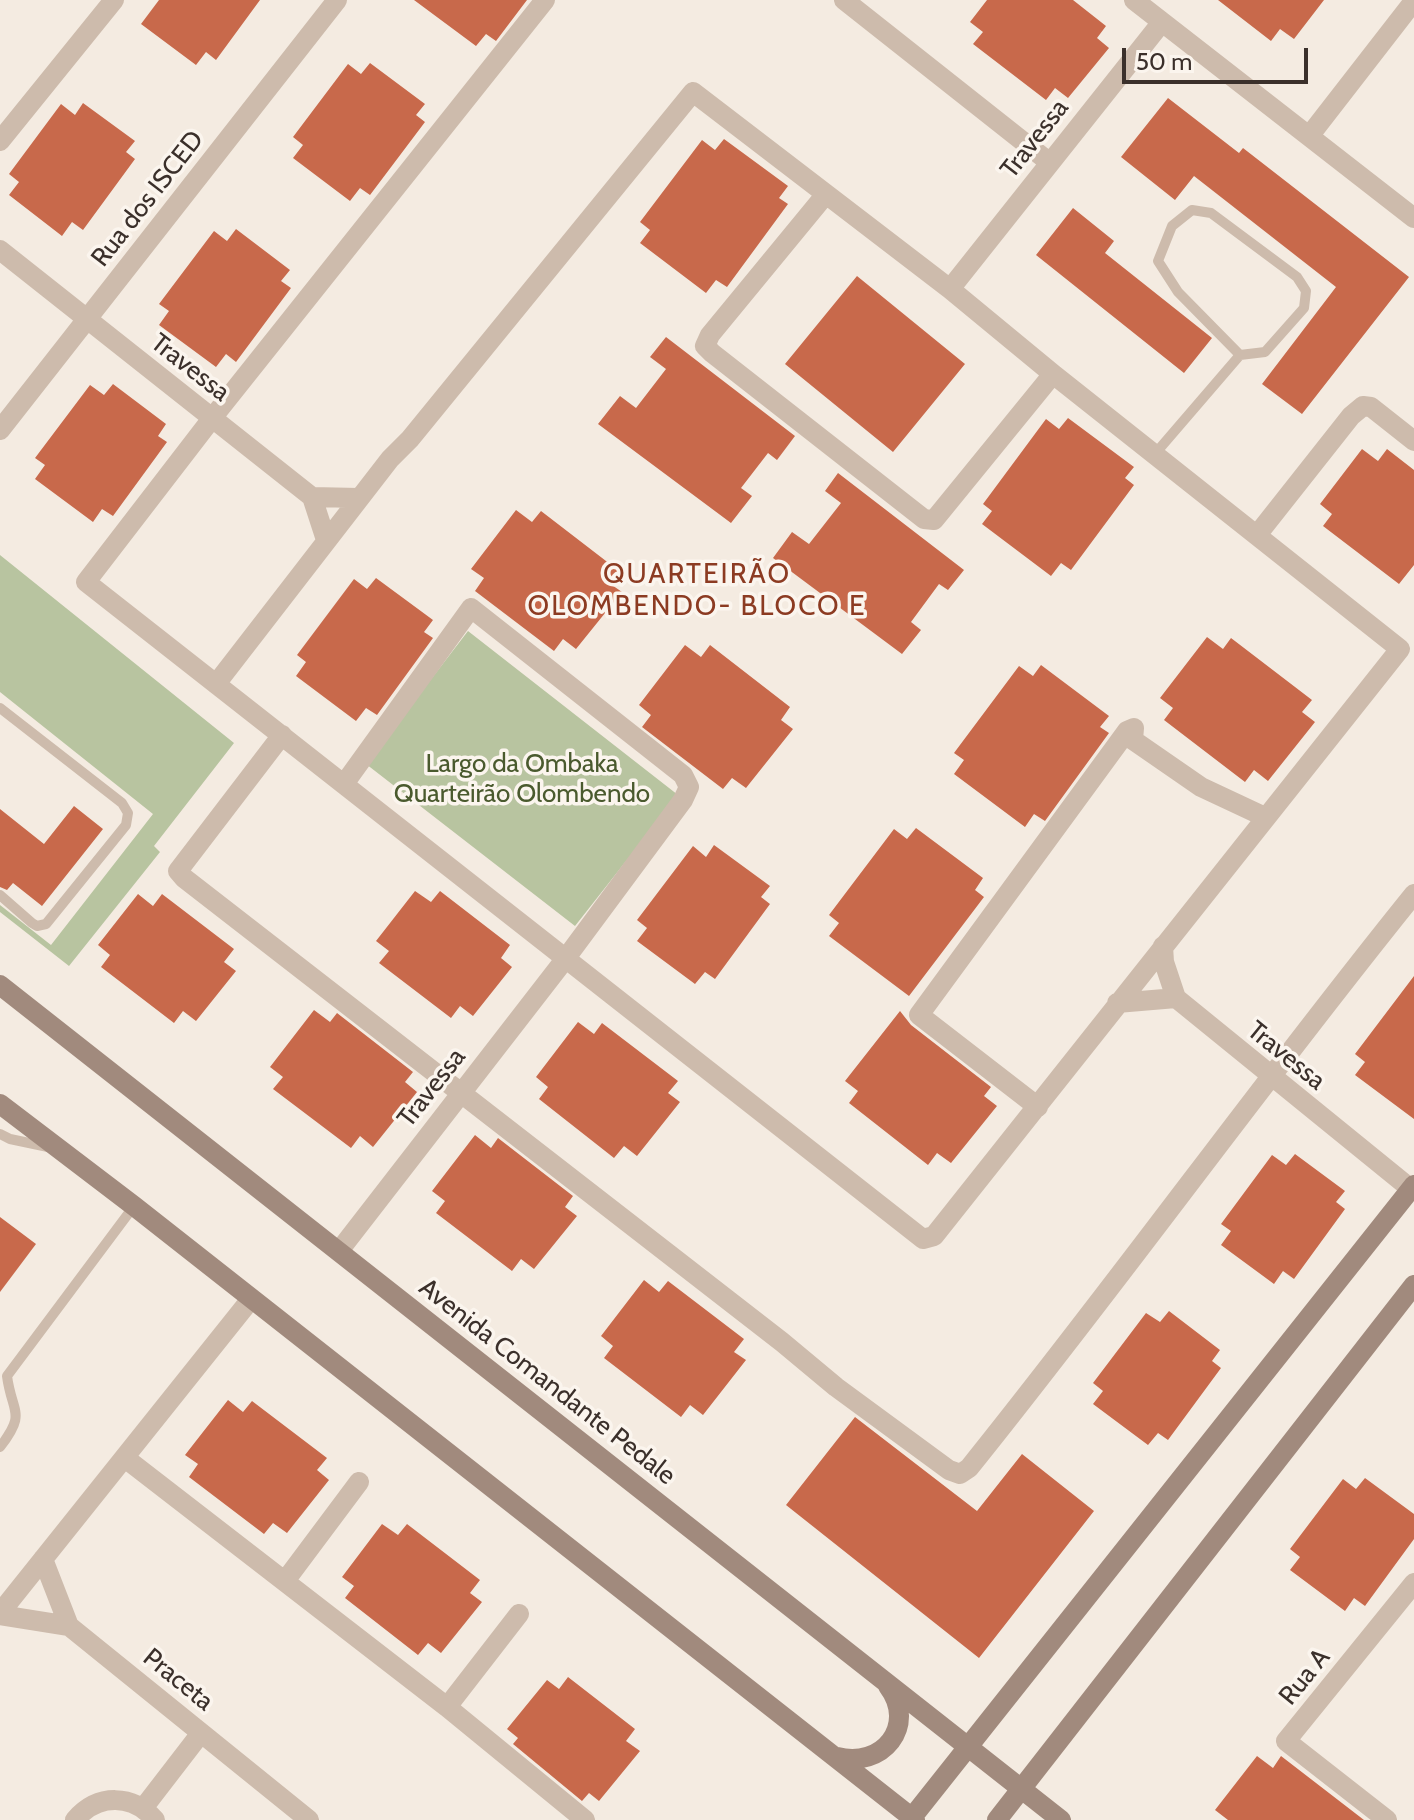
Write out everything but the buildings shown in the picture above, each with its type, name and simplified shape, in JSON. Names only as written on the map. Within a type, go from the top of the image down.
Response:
[{"type":"street","points":[[0,141],[114,0]]},
{"type":"street","name":"Rua dos ISCED","points":[[0,430],[337,0]]},
{"type":"street","points":[[216,684],[359,498],[693,92],[950,289],[1400,649],[934,1236],[923,1239],[86,582],[213,417],[545,0]]},
{"type":"street","points":[[844,0],[1049,162]]},
{"type":"street","points":[[1134,0],[1414,218]]},
{"type":"street","points":[[1310,135],[1413,1]]},
{"type":"street","name":"Travessa","points":[[950,289],[1162,22]]},
{"type":"street","points":[[826,194],[710,335],[705,346],[712,353],[924,519],[934,520],[1053,374]]},
{"type":"street","name":"Travessa","points":[[0,250],[312,497]]},
{"type":"street","points":[[1257,535],[1351,416],[1363,406],[1371,407],[1414,441]]},
{"type":"street","points":[[326,540],[312,497],[359,498]]},
{"type":"street","name":"Travessa","points":[[339,1251],[566,958],[683,800],[689,787],[683,775],[471,608],[344,784]]},
{"type":"street","points":[[1038,1107],[919,1015],[1127,731],[1134,728],[1133,740],[1201,787],[1265,817]]},
{"type":"street","points":[[282,735],[178,871],[836,1387],[949,1470],[960,1474],[969,1468],[1067,1344],[1409,900]]},
{"type":"street","points":[[1117,1003],[1176,998],[1164,962],[1163,946]]},
{"type":"street","name":"Avenida Comandante Pedale","points":[[0,985],[1061,1820]]},
{"type":"street","name":"Travessa","points":[[1176,998],[1412,1187]]},
{"type":"street","points":[[0,1104],[134,1206],[912,1819],[1412,1187]]},
{"type":"street","points":[[997,1820],[1414,1285]]},
{"type":"street","points":[[69,1626],[0,1614],[251,1299]]},
{"type":"street","points":[[125,1458],[447,1707],[585,1820]]},
{"type":"street","points":[[285,1581],[359,1482]]},
{"type":"street","name":"Praceta","points":[[43,1559],[69,1626],[309,1820]]},
{"type":"street","name":"Rua A","points":[[1387,1820],[1286,1741],[1414,1583]]},
{"type":"street","points":[[447,1707],[519,1614]]},
{"type":"street","points":[[822,1747],[834,1756],[849,1760],[878,1754],[889,1744],[899,1717],[897,1702],[879,1678]]},
{"type":"street","points":[[75,1820],[91,1805],[108,1800],[124,1800],[150,1813],[201,1733]]},
{"type":"lane","points":[[1154,455],[1240,355],[1265,352],[1304,308],[1306,291],[1297,277],[1211,213],[1192,210],[1172,226],[1158,261],[1178,292],[1240,355]]},
{"type":"lane","points":[[0,708],[122,803],[128,813],[126,825],[46,924],[37,926],[32,923],[0,895]]},
{"type":"lane","points":[[0,1134],[10,1139],[56,1148]]},
{"type":"lane","points":[[0,1447],[13,1430],[18,1417],[7,1376],[134,1206]]},
{"type":"green space","points":[[0,555],[234,743],[154,846],[160,852],[69,966],[0,912],[0,905],[51,945],[153,814],[0,692]]},
{"type":"green space","name":"Largo da Ombaka Quarteirão Olombendo","points":[[468,631],[678,795],[575,926],[366,764]]},
{"type":"district","name":"QUARTEIRÃO OLOMBENDO- BLOCO E","points":[[697,591]]}]
